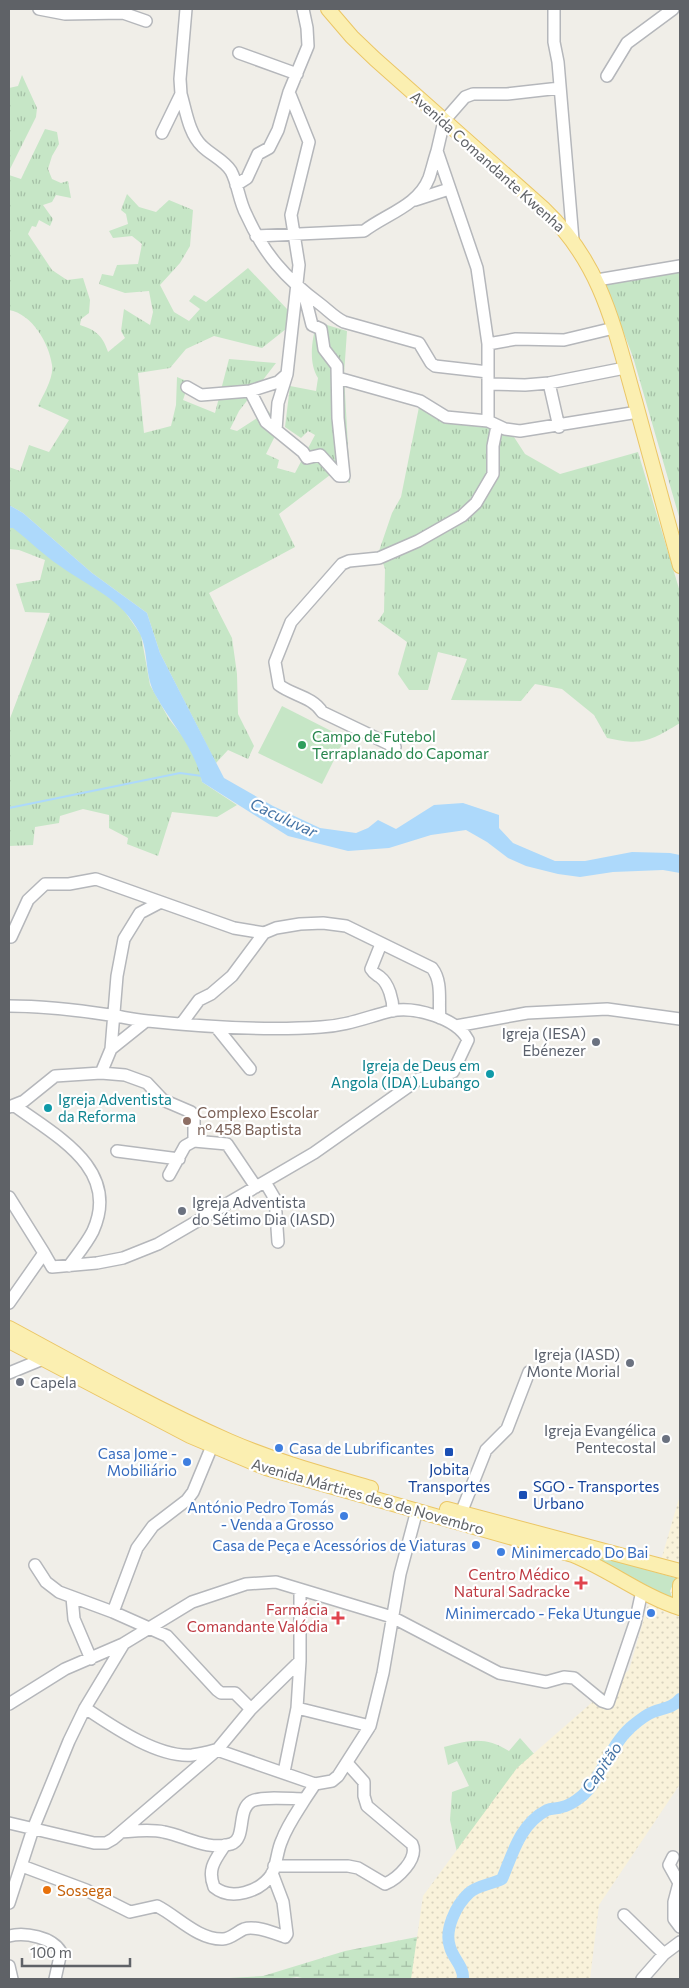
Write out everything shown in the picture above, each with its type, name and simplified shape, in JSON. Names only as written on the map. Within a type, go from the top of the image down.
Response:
[{"type":"main road","name":"Avenida Comandante Kwenha","points":[[328,9],[352,37],[544,209],[573,240],[597,280],[614,328],[680,566]]},
{"type":"main road","name":"Avenida Mártires de 8 de Novembro","points":[[9,1328],[171,1413],[230,1441],[321,1474],[680,1571]]},
{"type":"main road","name":"Avenida Mártires de 8 de Novembro","points":[[9,1341],[212,1446],[285,1474],[417,1510],[573,1556],[608,1571],[642,1591],[680,1608]]},
{"type":"main road","points":[[680,1585],[680,1599]]},
{"type":"street","points":[[39,9],[65,14],[101,11],[123,13],[146,22]]},
{"type":"street","points":[[186,9],[181,94],[194,135],[202,146],[226,165],[256,236],[276,266],[300,290],[335,318],[419,343],[431,363],[435,366],[525,386],[625,368]]},
{"type":"street","points":[[236,185],[247,178],[258,154],[268,148],[278,130],[289,92],[308,46],[308,28],[303,9]]},
{"type":"street","points":[[554,9],[554,42],[560,88],[573,240]]},
{"type":"street","points":[[607,76],[627,43],[673,9]]},
{"type":"street","points":[[240,54],[297,74]]},
{"type":"street","points":[[415,200],[429,179],[444,121],[459,102],[473,94],[507,94],[560,88]]},
{"type":"street","points":[[276,430],[278,404],[287,374],[300,290],[291,215],[309,142],[289,92]]},
{"type":"street","points":[[162,133],[181,94]]},
{"type":"street","points":[[395,747],[322,712],[319,707],[307,699],[279,685],[274,664],[276,655],[294,617],[342,564],[349,561],[371,560],[418,541],[447,526],[476,503],[493,474],[488,344],[477,268],[437,151]]},
{"type":"street","points":[[256,236],[292,233],[358,233],[415,200],[449,189]]},
{"type":"street","points":[[597,280],[680,266]]},
{"type":"street","points":[[250,391],[266,422],[303,452],[307,458],[320,454],[340,476],[344,476],[338,418],[336,364],[322,346],[321,329],[312,325],[300,290]]},
{"type":"street","points":[[488,344],[516,339],[564,340],[614,328]]},
{"type":"street","points":[[187,387],[196,395],[250,391],[278,382],[287,374]]},
{"type":"street","points":[[338,378],[420,401],[446,417],[492,424],[520,431],[638,412]]},
{"type":"street","points":[[549,383],[558,426]]},
{"type":"street","points":[[11,936],[28,900],[45,884],[69,884],[96,879],[159,903],[234,928],[264,933]]},
{"type":"street","points":[[100,1073],[111,1048],[113,1015],[124,940],[140,913],[159,903]]},
{"type":"street","points":[[182,1023],[199,1000],[211,994],[232,976],[264,933],[276,928],[323,923],[346,926],[381,944],[419,960],[437,974],[440,987],[438,1002],[440,1018]]},
{"type":"street","points":[[381,944],[371,969],[375,975],[380,977],[390,993],[393,1011]]},
{"type":"street","points":[[9,1006],[65,1008],[146,1021],[182,1023],[217,1028],[332,1027],[364,1021],[393,1011],[423,1012],[456,1026],[463,1031],[468,1040],[453,1072],[419,1079],[314,1153],[158,1244],[123,1258],[69,1266],[52,1266],[9,1197]]},
{"type":"street","points":[[456,1026],[527,1013],[607,1009],[680,1020]]},
{"type":"street","points":[[111,1048],[146,1021]]},
{"type":"street","points":[[217,1028],[250,1069]]},
{"type":"street","points":[[69,1266],[93,1232],[100,1200],[98,1186],[93,1172],[82,1156],[12,1106],[56,1076],[100,1073],[126,1075],[148,1083],[163,1100],[191,1112],[194,1116],[194,1141]]},
{"type":"street","points":[[169,1175],[185,1146],[194,1141],[227,1144],[260,1185],[275,1199],[278,1242]]},
{"type":"street","points":[[117,1151],[179,1159]]},
{"type":"street","points":[[9,1303],[44,1253]]},
{"type":"street","points":[[9,1373],[44,1359]]},
{"type":"street","points":[[462,1513],[486,1450],[507,1429],[530,1372]]},
{"type":"street","points":[[113,1612],[137,1548],[153,1526],[187,1500],[193,1492],[212,1446]]},
{"type":"street","points":[[84,1708],[148,1745],[170,1752],[191,1755],[217,1750],[315,1784],[332,1781],[347,1763],[370,1726],[383,1673],[400,1574],[417,1510]]},
{"type":"street","points":[[35,1565],[51,1587],[167,1636],[221,1693],[235,1693],[251,1710]]},
{"type":"street","points":[[9,1704],[65,1669],[123,1644],[192,1602],[246,1584],[276,1582],[392,1617],[499,1673],[546,1682],[569,1676],[602,1701],[608,1703],[635,1623],[642,1591]]},
{"type":"street","points":[[284,1772],[297,1708],[300,1661],[300,1590]]},
{"type":"street","points":[[72,1597],[74,1619],[91,1659]]},
{"type":"street","points":[[9,1903],[33,1828],[84,1708],[123,1644]]},
{"type":"street","points":[[9,1823],[94,1843],[106,1844],[217,1750],[251,1710],[300,1661]]},
{"type":"street","points":[[297,1708],[370,1726]]},
{"type":"street","points":[[273,1869],[348,1866],[358,1868],[385,1884],[407,1866],[414,1854],[412,1844],[367,1806],[364,1796],[364,1782],[347,1763]]},
{"type":"street","points":[[224,1845],[212,1865],[210,1878],[218,1890],[237,1895],[243,1894],[265,1881],[273,1869],[282,1839],[315,1784]]},
{"type":"street","points":[[122,1832],[165,1832],[206,1844],[224,1845],[235,1842],[238,1839],[244,1808],[249,1802],[305,1799]]},
{"type":"street","points":[[673,1858],[669,1865],[679,1883],[674,1902],[674,1919],[680,1926]]},
{"type":"street","points":[[22,1866],[86,1890],[130,1912],[157,1906],[197,1932],[220,1939],[225,1939],[245,1929],[254,1928],[285,1936],[287,1934],[283,1902],[273,1869]]},
{"type":"street","points":[[624,1915],[664,1954]]},
{"type":"street","points":[[9,1936],[30,1935],[58,1947],[61,1952],[55,1979]]},
{"type":"street","points":[[642,1979],[664,1954],[680,1942]]},
{"type":"street","points":[[9,1966],[12,1979]]},
{"type":"green space","points":[[22,75],[37,108],[36,117],[9,171],[9,88],[18,86]]},
{"type":"green space","points":[[45,129],[57,132],[59,144],[52,156],[48,169],[52,179],[61,183],[68,181],[71,198],[56,195],[52,202],[43,205],[53,219],[50,226],[39,220],[36,227],[32,226],[28,234],[52,270],[67,280],[83,278],[90,300],[89,313],[81,319],[80,325],[98,334],[108,352],[125,338],[121,331],[124,309],[150,325],[153,312],[149,291],[125,293],[99,284],[102,274],[113,276],[117,265],[138,264],[142,244],[132,236],[113,238],[109,231],[128,224],[126,214],[121,210],[127,194],[139,207],[156,212],[169,200],[193,210],[190,246],[180,263],[160,285],[174,312],[189,321],[200,309],[189,301],[194,295],[206,302],[248,268],[287,309],[291,325],[262,348],[214,336],[186,349],[170,368],[138,373],[144,433],[171,426],[176,405],[177,377],[189,382],[183,400],[215,413],[229,359],[276,363],[239,411],[230,429],[237,431],[268,411],[281,424],[266,454],[279,460],[277,468],[295,473],[315,435],[308,431],[301,438],[285,427],[290,386],[316,391],[318,378],[313,365],[312,350],[317,322],[347,331],[344,375],[350,483],[330,475],[279,514],[295,547],[209,593],[232,638],[237,674],[238,714],[254,746],[248,759],[228,750],[216,763],[160,653],[147,613],[92,573],[23,513],[9,505],[9,467],[20,471],[29,445],[49,452],[69,420],[38,406],[51,375],[52,365],[50,356],[43,339],[32,323],[25,317],[9,310],[9,175],[21,179]]},
{"type":"green space","points":[[680,269],[680,520],[633,357],[604,281]]},
{"type":"green space","points":[[419,407],[430,407],[505,429],[514,437],[525,454],[560,474],[638,452],[680,592],[680,723],[653,738],[638,742],[607,738],[594,715],[562,689],[535,684],[521,701],[451,700],[467,659],[438,652],[428,690],[409,690],[398,674],[407,642],[378,621],[384,612],[385,569],[379,551],[392,513],[401,497]]},
{"type":"green space","points":[[13,527],[121,606],[141,635],[150,685],[169,719],[187,742],[199,767],[202,782],[237,805],[217,817],[172,812],[158,856],[127,844],[128,838],[109,828],[109,815],[83,809],[60,816],[59,823],[35,827],[33,845],[9,846],[9,721],[50,613],[25,612],[16,584],[40,580],[45,560],[19,550],[9,549],[9,528]]},
{"type":"green space","name":"Campo de Futebol Terraplanado do Capomar","points":[[282,706],[345,738],[322,784],[258,753]]},
{"type":"green space","points":[[571,1549],[676,1578],[670,1591],[673,1600],[615,1568]]},
{"type":"green space","points":[[520,1738],[544,1765],[457,1852],[450,1820],[452,1792],[469,1786],[457,1761],[448,1765],[444,1747],[470,1741],[485,1741],[509,1751]]},
{"type":"green space","points":[[427,1935],[473,1979],[307,1979],[297,1977],[283,1979],[211,1979],[263,1976],[345,1951]]},
{"type":"sand","points":[[680,1495],[680,1784],[599,1905],[590,1979],[411,1979],[423,1896],[517,1768],[629,1670]]},
{"type":"water","name":"Caculuvar","points":[[9,505],[23,513],[92,573],[147,613],[160,653],[224,778],[273,806],[320,828],[356,833],[368,828],[378,820],[396,829],[434,805],[463,803],[499,815],[499,828],[513,843],[555,861],[585,861],[632,852],[670,853],[680,855],[680,873],[663,870],[613,872],[580,877],[558,874],[526,866],[508,858],[487,842],[466,830],[431,835],[389,848],[348,851],[288,836],[202,782],[189,747],[162,707],[152,688],[143,641],[133,622],[115,602],[54,562],[13,528],[9,528]]},
{"type":"waterway","points":[[9,808],[180,773],[202,776]]},
{"type":"waterway","name":"Capitão","points":[[463,1979],[462,1970],[450,1947],[449,1933],[452,1918],[464,1898],[476,1889],[502,1879],[518,1840],[530,1823],[538,1816],[547,1810],[569,1804],[586,1793],[618,1742],[631,1727],[647,1715],[671,1706],[680,1699]]},
{"type":"place","name":"Campo de Futebol Terraplanado do Capomar","points":[[302,745]]},
{"type":"place","name":"Igreja (IESA) Ebénezer","points":[[596,1042]]},
{"type":"place","name":"Igreja de Deus em Angola (IDA) Lubango","points":[[490,1074]]},
{"type":"place","name":"Igreja Adventista da Reforma","points":[[48,1108]]},
{"type":"place","name":"Complexo Escolar nº 458 Baptista","points":[[187,1121]]},
{"type":"place","name":"Igreja Adventista do Sétimo Dia (IASD)","points":[[182,1211]]},
{"type":"place","name":"Igreja (IASD) Monte Morial","points":[[630,1363]]},
{"type":"place","name":"Capela","points":[[20,1382]]},
{"type":"place","name":"Igreja Evangélica Pentecostal","points":[[666,1439]]},
{"type":"place","name":"Casa de Lubrificantes","points":[[279,1448]]},
{"type":"place","name":"Jobita Transportes","points":[[449,1452]]},
{"type":"place","name":"Casa Jome - Mobiliário","points":[[187,1462]]},
{"type":"place","name":"SGO - Transportes Urbano","points":[[523,1495]]},
{"type":"place","name":"António Pedro Tomás - Venda a Grosso","points":[[344,1516]]},
{"type":"place","name":"Casa de Peça e Acessórios de Viaturas","points":[[476,1545]]},
{"type":"place","name":"Minimercado Do Bai","points":[[501,1552]]},
{"type":"place","name":"Centro Médico Natural Sadracke","points":[[581,1583]]},
{"type":"place","name":"Minimercado - Feka Utungue","points":[[651,1613]]},
{"type":"place","name":"Farmácia Comandante Valódia","points":[[338,1618]]},
{"type":"place","name":"Sossega","points":[[47,1890]]}]
